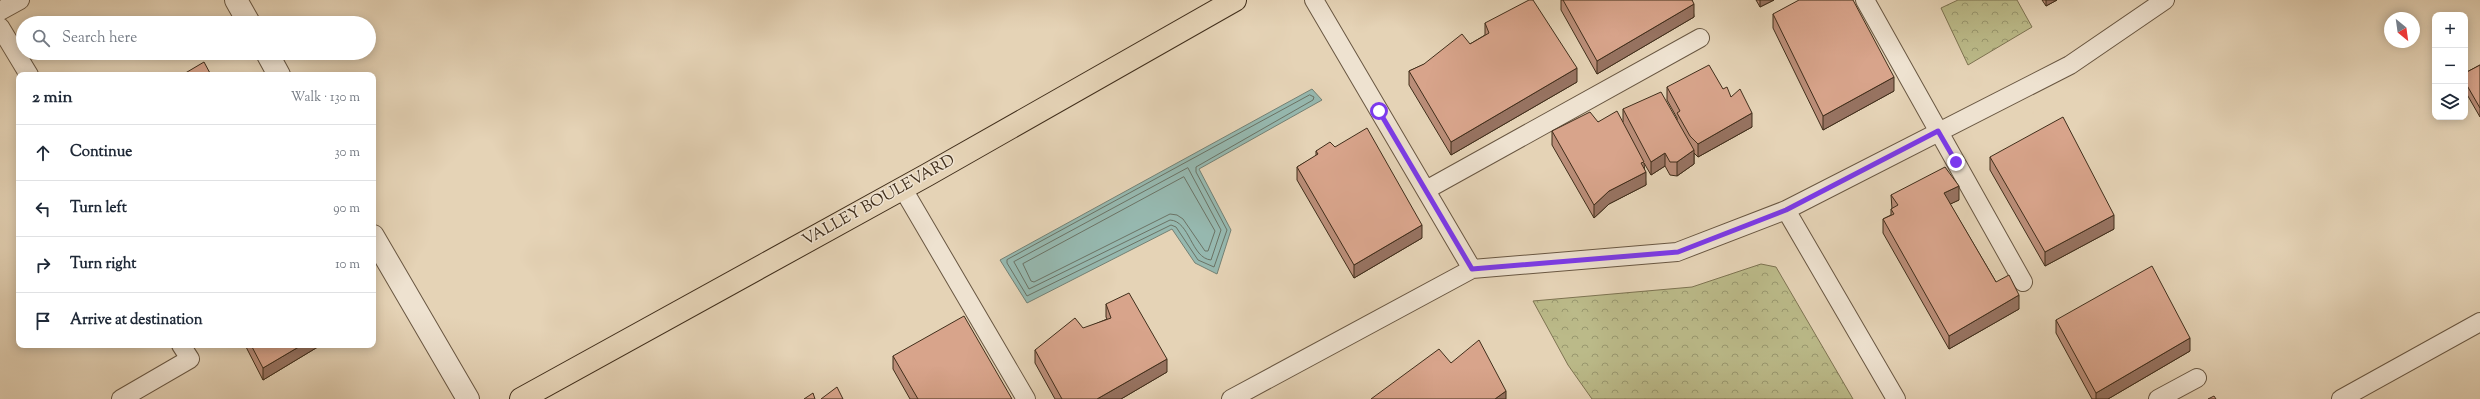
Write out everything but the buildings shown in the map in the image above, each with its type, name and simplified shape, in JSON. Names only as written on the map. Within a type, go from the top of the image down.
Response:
[{"type":"main road","name":"VALLEY BOULEVARD","points":[[521,399],[903,189],[1235,0]]},
{"type":"street","points":[[236,0],[245,16]]},
{"type":"street","points":[[271,60],[278,72]]},
{"type":"street","points":[[376,241],[468,399]]},
{"type":"lane","points":[[0,11],[20,0]]},
{"type":"lane","points":[[1314,0],[1472,269]]},
{"type":"lane","points":[[1866,0],[2023,282]]},
{"type":"lane","points":[[1230,399],[1472,269],[1678,252],[1786,210],[1938,131],[2070,65],[2166,0]]},
{"type":"lane","points":[[0,26],[16,53]]},
{"type":"lane","points":[[1426,190],[1700,38]]},
{"type":"lane","points":[[20,60],[27,72]]},
{"type":"lane","points":[[903,189],[1026,399]]},
{"type":"lane","points":[[1786,210],[1896,399]]},
{"type":"lane","points":[[2341,399],[2480,322]]},
{"type":"lane","points":[[121,399],[190,360],[183,348]]},
{"type":"lane","points":[[2158,399],[2197,378]]},
{"type":"green space","points":[[1958,0],[2017,0],[2032,27],[1968,65],[1941,8]]},
{"type":"green space","points":[[1761,264],[1776,267],[1853,399],[1592,399],[1568,365],[1533,301],[1692,287]]},
{"type":"water","points":[[1312,89],[1322,100],[1199,169],[1231,230],[1217,274],[1195,263],[1172,229],[1027,303],[1000,260]]},
{"type":"route","points":[[1379,111],[1472,269],[1678,252],[1786,210],[1938,131],[1956,162]]}]
